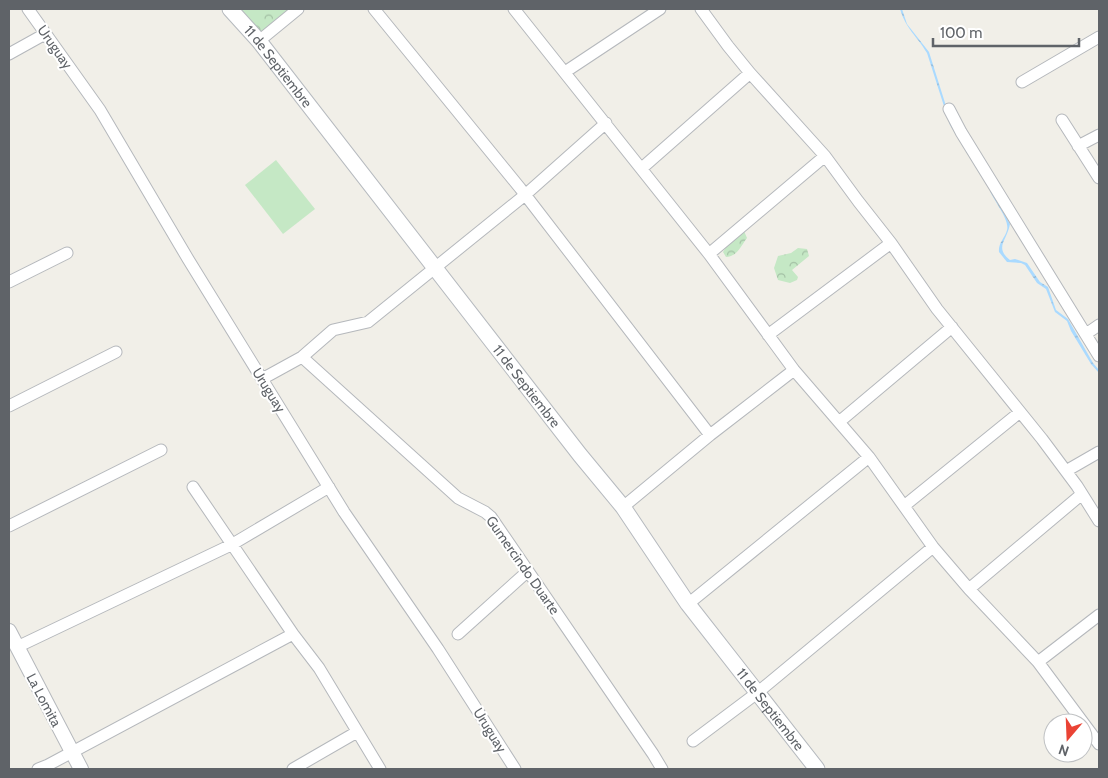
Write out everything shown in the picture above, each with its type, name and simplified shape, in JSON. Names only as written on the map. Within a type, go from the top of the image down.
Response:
[{"type":"main road","name":"11 de Septiembre","points":[[230,9],[259,41],[580,455],[623,506],[688,604],[817,769]]},
{"type":"street","name":"Uruguay","points":[[28,9],[100,110],[188,259],[344,512],[438,648],[515,769]]},
{"type":"street","points":[[259,41],[298,9]]},
{"type":"street","points":[[374,9],[525,195],[710,435]]},
{"type":"street","points":[[514,9],[709,254],[794,370],[869,457],[933,547],[968,589],[1038,662],[1099,744]]},
{"type":"street","points":[[565,72],[660,9]]},
{"type":"street","points":[[701,9],[750,73],[825,156],[858,202],[891,243],[937,309],[1042,439],[1099,521]]},
{"type":"street","points":[[9,54],[45,34]]},
{"type":"street","points":[[1022,82],[1099,37]]},
{"type":"street","points":[[642,168],[750,73]]},
{"type":"street","points":[[950,109],[961,132],[1099,356]]},
{"type":"street","points":[[1062,120],[1099,178]]},
{"type":"street","points":[[262,379],[302,356],[334,330],[368,322],[525,195],[606,123]]},
{"type":"street","points":[[1078,146],[1099,135]]},
{"type":"street","points":[[709,254],[825,156]]},
{"type":"street","points":[[768,336],[891,243]]},
{"type":"street","points":[[9,282],[68,253]]},
{"type":"street","points":[[1086,334],[1099,325]]},
{"type":"street","points":[[839,422],[952,327]]},
{"type":"street","points":[[9,406],[116,352]]},
{"type":"street","name":"Gumercindo Duarte","points":[[302,356],[458,498],[491,517],[662,769]]},
{"type":"street","points":[[623,506],[794,370]]},
{"type":"street","points":[[904,506],[1020,412]]},
{"type":"street","points":[[9,526],[160,450]]},
{"type":"street","points":[[1066,472],[1099,452]]},
{"type":"street","points":[[688,604],[869,457]]},
{"type":"street","points":[[193,487],[231,545],[319,668],[380,769]]},
{"type":"street","points":[[17,647],[231,545],[329,487]]},
{"type":"street","points":[[968,589],[1082,494]]},
{"type":"street","points":[[693,741],[757,693],[933,547]]},
{"type":"street","points":[[458,634],[528,571]]},
{"type":"street","points":[[1038,662],[1099,615]]},
{"type":"street","name":"La Lomita","points":[[9,631],[81,769]]},
{"type":"street","points":[[38,769],[293,634]]},
{"type":"street","points":[[293,769],[357,732]]},
{"type":"green space","points":[[230,9],[298,9],[259,41]]},
{"type":"green space","points":[[276,160],[315,209],[283,234],[245,185]]},
{"type":"green space","points":[[744,231],[747,238],[736,253],[726,257],[723,252],[728,244]]},
{"type":"green space","points":[[798,248],[807,249],[809,256],[792,270],[798,277],[797,280],[790,283],[778,280],[774,268],[778,256],[791,253]]},
{"type":"water","points":[[900,9],[902,9],[907,24],[902,16]]},
{"type":"water","points":[[907,25],[929,52],[952,125],[982,174],[981,176],[950,125],[927,53]]},
{"type":"water","points":[[991,190],[1010,224],[1002,247],[1005,255],[1010,260],[1015,259],[1027,263],[1040,282],[1048,287],[1056,310],[1068,319],[1099,373],[1091,364],[1067,321],[1055,312],[1046,289],[1037,283],[1025,265],[1007,262],[999,252],[1007,226]]}]
